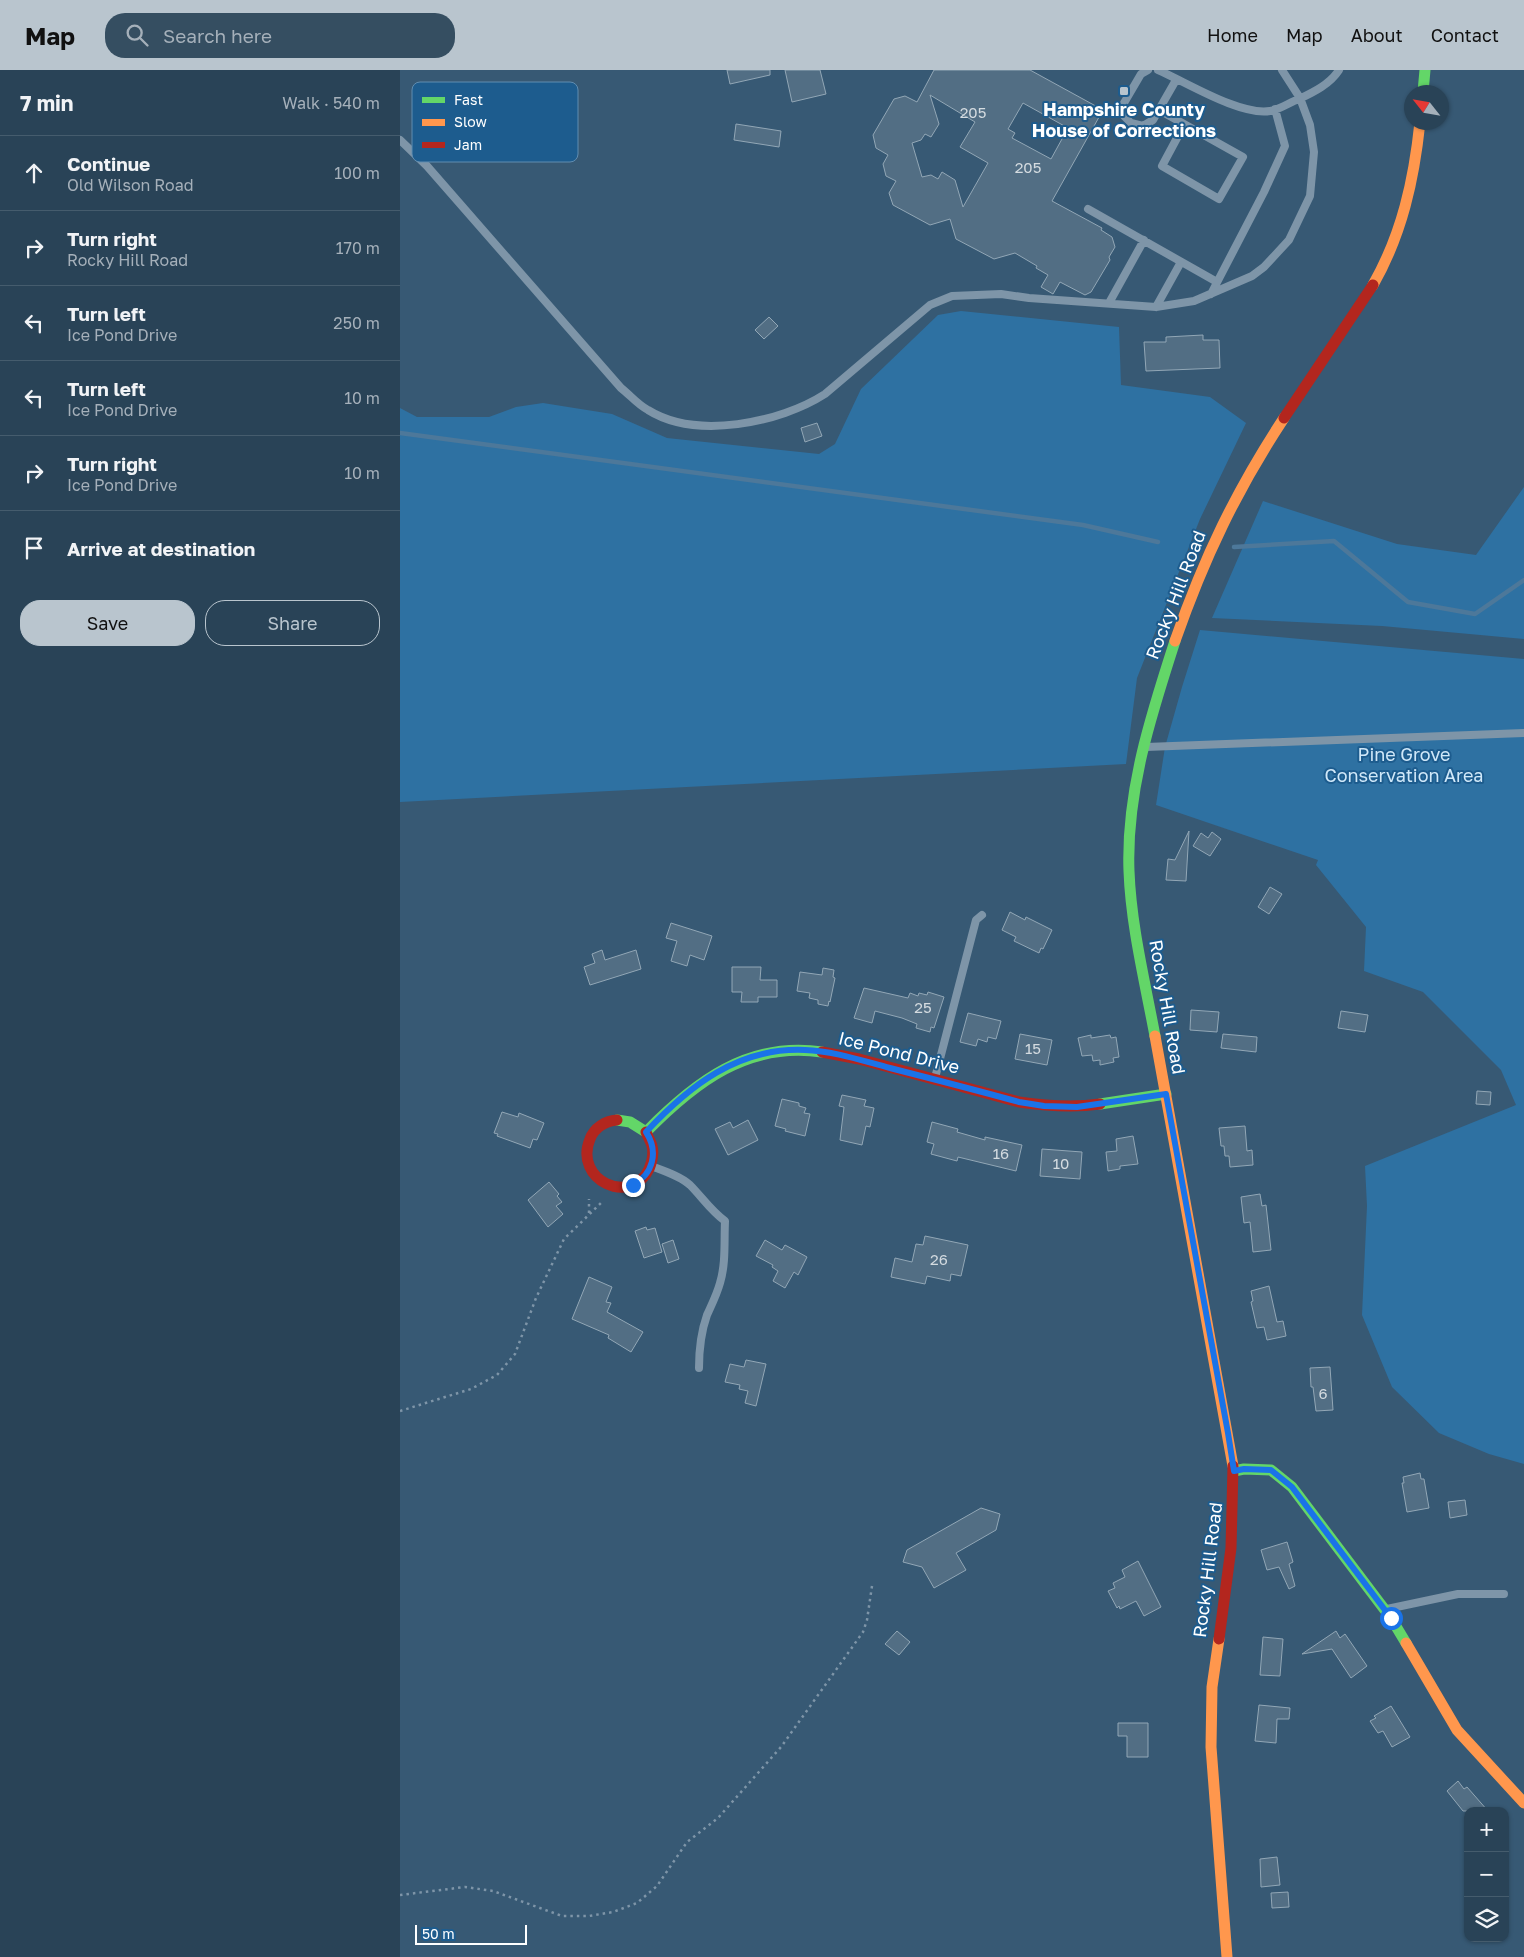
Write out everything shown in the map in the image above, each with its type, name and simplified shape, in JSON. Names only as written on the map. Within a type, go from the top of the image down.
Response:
[{"type":"main road","points":[[1423,85],[1424,70]]},
{"type":"main road","name":"Rocky Hill Road","points":[[1227,1957],[1212,1764],[1212,1687],[1231,1548],[1234,1471],[1134,921],[1130,887],[1130,822],[1144,747],[1176,636],[1211,550],[1238,494],[1289,410],[1360,307],[1391,252],[1408,202],[1416,168],[1419,130]]},
{"type":"main road","name":"Ice Pond Drive","points":[[646,1132],[672,1105],[701,1081],[732,1064],[761,1055],[804,1050],[821,1051],[1019,1102],[1044,1106],[1077,1107],[1166,1094]]},
{"type":"main road","points":[[617,1119],[633,1122],[646,1132],[653,1149],[651,1166],[646,1175],[638,1182],[628,1186],[618,1188],[602,1182],[590,1170],[586,1154],[589,1138],[601,1125],[617,1119]]},
{"type":"main road","points":[[1234,1471],[1244,1469],[1271,1470],[1292,1487],[1388,1614],[1457,1730],[1524,1803]]},
{"type":"lane","points":[[1148,70],[1141,74],[1124,103],[1124,116],[1131,123],[1143,126],[1153,120],[1176,80]]},
{"type":"lane","points":[[1158,70],[1229,103],[1255,110],[1270,111],[1300,98],[1333,79],[1339,70]]},
{"type":"lane","points":[[423,162],[622,388],[648,410],[676,422],[699,425],[737,424],[782,415],[809,405],[825,394],[930,305],[952,296],[1000,294],[1029,298],[1156,307],[1194,301],[1252,276],[1264,267],[1289,240],[1310,196],[1314,152],[1310,125],[1300,98],[1282,70]]},
{"type":"lane","points":[[1211,294],[1264,192],[1284,146],[1275,109]]},
{"type":"lane","points":[[1159,110],[1242,157],[1219,199],[1162,166],[1184,125]]},
{"type":"lane","points":[[400,140],[412,152]]},
{"type":"lane","points":[[1088,209],[1217,282]]},
{"type":"lane","points":[[1109,303],[1144,240]]},
{"type":"lane","points":[[1156,307],[1181,262]]},
{"type":"lane","points":[[1144,747],[1524,733]]},
{"type":"lane","points":[[934,1080],[976,920],[982,915]]},
{"type":"lane","points":[[651,1166],[668,1172],[688,1183],[714,1213],[725,1221],[723,1266],[720,1283],[706,1317],[701,1336],[699,1368]]},
{"type":"lane","points":[[1388,1614],[1398,1615],[1408,1604],[1458,1594],[1504,1594]]},
{"type":"path","points":[[400,1411],[471,1389],[497,1375],[515,1354],[536,1298],[564,1240],[589,1213],[618,1188]]},
{"type":"path","points":[[589,1213],[590,1199]]},
{"type":"path","points":[[400,1895],[465,1887],[492,1891],[562,1916],[589,1916],[613,1912],[637,1903],[657,1886],[687,1842],[718,1818],[781,1747],[863,1632],[867,1620],[872,1586]]},
{"type":"green space","points":[[961,311],[1119,327],[1121,385],[1210,397],[1246,423],[1200,519],[1137,678],[1126,764],[400,802],[400,408],[417,417],[489,417],[516,407],[543,403],[612,414],[667,438],[819,454],[835,444],[861,389],[938,315]]},
{"type":"green space","points":[[1524,487],[1524,639],[1382,626],[1212,618],[1263,501],[1397,544],[1476,555]]},
{"type":"green space","name":"Pine Grove Conservation Area","points":[[1200,630],[1524,659],[1524,1464],[1489,1454],[1439,1433],[1392,1387],[1362,1315],[1367,1206],[1365,1166],[1516,1105],[1501,1070],[1423,992],[1364,971],[1366,927],[1316,865],[1318,860],[1156,805],[1165,747]]},
{"type":"building","points":[[727,70],[770,70],[770,75],[730,84]]},
{"type":"building","points":[[785,70],[820,70],[826,94],[792,102]]},
{"type":"building","points":[[934,70],[1030,70],[1103,110],[1052,201],[1102,228],[1101,230],[1112,237],[1115,247],[1109,257],[1110,260],[1091,292],[1085,295],[1060,282],[1053,294],[1041,287],[1048,275],[1015,253],[994,259],[956,239],[950,219],[930,225],[893,205],[889,193],[896,181],[886,176],[883,164],[888,155],[876,148],[873,135],[894,99],[905,96],[917,102]],"holes":[[[930,95],[975,122],[960,147],[988,163],[963,207],[955,180],[942,172],[938,179],[931,175],[922,177],[912,143],[921,140],[925,134],[931,137],[939,124]],[[1023,103],[1068,128],[1051,159],[1012,138],[1015,133],[1008,129]]]},
{"type":"building","points":[[736,124],[781,131],[779,147],[734,140]]},
{"type":"building","points":[[769,317],[778,326],[764,339],[755,330]]},
{"type":"building","points":[[1203,335],[1203,340],[1219,340],[1220,368],[1146,371],[1144,342],[1166,342],[1166,337]]},
{"type":"building","points":[[817,423],[822,436],[805,442],[801,428]]},
{"type":"building","points":[[1189,831],[1186,881],[1166,880],[1168,859],[1175,860]]},
{"type":"building","points":[[1212,832],[1221,839],[1210,856],[1193,846],[1201,833],[1208,838]]},
{"type":"building","points":[[1270,887],[1282,894],[1269,914],[1258,907]]},
{"type":"building","points":[[1010,912],[1025,920],[1026,917],[1052,930],[1043,949],[1041,948],[1039,953],[1014,941],[1016,937],[1002,930]]},
{"type":"building","points":[[671,923],[712,936],[704,960],[690,955],[687,966],[671,961],[677,941],[666,938]]},
{"type":"building","points":[[602,950],[605,960],[636,950],[641,969],[590,985],[584,967],[595,963],[592,954]]},
{"type":"building","points":[[732,967],[761,967],[760,980],[777,980],[777,997],[758,997],[758,1002],[741,1002],[742,992],[732,992]]},
{"type":"building","points":[[823,968],[834,970],[833,977],[835,978],[828,1006],[818,1004],[818,1000],[809,998],[810,993],[797,991],[800,972],[822,975]]},
{"type":"building","points":[[864,988],[908,998],[910,993],[918,996],[919,993],[927,995],[928,992],[944,997],[934,1028],[931,1027],[930,1032],[916,1028],[917,1024],[875,1011],[872,1023],[854,1018]]},
{"type":"building","points":[[1191,1010],[1219,1012],[1217,1032],[1190,1030]]},
{"type":"building","points":[[1341,1011],[1368,1015],[1365,1032],[1338,1028]]},
{"type":"building","points":[[968,1013],[1001,1021],[996,1039],[988,1037],[987,1042],[978,1039],[976,1046],[960,1042]]},
{"type":"building","points":[[1020,1034],[1052,1040],[1047,1065],[1015,1059]]},
{"type":"building","points":[[1223,1034],[1257,1037],[1256,1052],[1221,1048]]},
{"type":"building","points":[[1091,1035],[1091,1038],[1110,1035],[1111,1038],[1116,1037],[1119,1057],[1113,1058],[1114,1062],[1100,1065],[1100,1060],[1093,1061],[1092,1055],[1082,1056],[1078,1038]]},
{"type":"building","points":[[1477,1091],[1491,1092],[1490,1105],[1476,1104]]},
{"type":"building","points":[[842,1095],[866,1100],[864,1106],[874,1108],[870,1127],[866,1126],[862,1145],[840,1140],[844,1107],[839,1106]]},
{"type":"building","points":[[782,1099],[799,1103],[799,1106],[806,1108],[804,1113],[810,1114],[805,1136],[785,1131],[786,1129],[775,1126]]},
{"type":"building","points":[[502,1112],[518,1117],[519,1113],[544,1123],[537,1140],[533,1139],[530,1148],[497,1136],[498,1134],[494,1133]]},
{"type":"building","points":[[748,1120],[758,1140],[728,1155],[715,1129],[730,1122],[733,1128]]},
{"type":"building","points":[[932,1122],[958,1129],[957,1132],[985,1140],[985,1137],[1022,1145],[1016,1171],[958,1157],[957,1161],[931,1154],[934,1144],[927,1142]]},
{"type":"building","points":[[1245,1126],[1247,1151],[1252,1150],[1253,1165],[1230,1167],[1229,1156],[1225,1156],[1224,1146],[1221,1146],[1219,1128]]},
{"type":"building","points":[[1133,1136],[1138,1164],[1120,1166],[1120,1169],[1108,1171],[1106,1152],[1117,1151],[1116,1139]]},
{"type":"building","points":[[1042,1149],[1082,1152],[1080,1179],[1040,1176]]},
{"type":"building","points":[[549,1182],[559,1194],[557,1196],[562,1202],[556,1206],[563,1214],[548,1227],[528,1200]]},
{"type":"building","points":[[1260,1194],[1262,1206],[1266,1205],[1271,1250],[1253,1252],[1250,1222],[1244,1223],[1241,1197]]},
{"type":"building","points":[[646,1227],[647,1230],[655,1228],[662,1252],[644,1258],[635,1231]]},
{"type":"building","points":[[925,1236],[968,1245],[961,1276],[951,1274],[950,1281],[927,1276],[925,1284],[891,1277],[895,1258],[912,1262],[916,1244],[923,1245]]},
{"type":"building","points":[[673,1240],[679,1259],[668,1263],[662,1244]]},
{"type":"building","points":[[765,1240],[782,1250],[785,1245],[807,1257],[798,1275],[794,1272],[785,1288],[773,1281],[778,1271],[772,1267],[773,1265],[756,1256]]},
{"type":"building","points":[[589,1277],[612,1287],[606,1302],[611,1303],[607,1312],[643,1332],[631,1352],[608,1338],[609,1335],[572,1319]]},
{"type":"building","points":[[1269,1286],[1277,1322],[1283,1321],[1286,1336],[1267,1340],[1264,1327],[1257,1328],[1251,1302],[1253,1301],[1251,1291]]},
{"type":"building","points":[[746,1360],[766,1364],[756,1406],[745,1403],[748,1391],[739,1389],[740,1385],[725,1382],[730,1364],[744,1367]]},
{"type":"building","points":[[1330,1367],[1333,1410],[1316,1411],[1313,1387],[1311,1387],[1310,1368]]},
{"type":"building","points":[[1420,1473],[1421,1479],[1424,1479],[1429,1508],[1407,1512],[1402,1483],[1404,1483],[1403,1477]]},
{"type":"building","points":[[1465,1500],[1467,1515],[1450,1518],[1448,1502]]},
{"type":"building","points":[[981,1508],[1000,1514],[996,1530],[956,1553],[966,1570],[934,1588],[922,1567],[903,1562],[907,1550]]},
{"type":"building","points":[[1287,1542],[1293,1562],[1289,1564],[1295,1586],[1289,1589],[1279,1567],[1267,1570],[1261,1550]]},
{"type":"building","points":[[1138,1561],[1161,1607],[1144,1616],[1136,1601],[1120,1609],[1119,1606],[1117,1608],[1108,1591],[1115,1588],[1113,1583],[1125,1577],[1122,1570]]},
{"type":"building","points":[[897,1631],[910,1642],[899,1655],[885,1644]]},
{"type":"building","points":[[1336,1631],[1340,1638],[1345,1634],[1367,1666],[1351,1678],[1332,1649],[1302,1654]]},
{"type":"building","points":[[1263,1637],[1283,1639],[1280,1676],[1260,1675]]},
{"type":"building","points":[[1259,1705],[1290,1708],[1289,1719],[1277,1719],[1276,1743],[1255,1741]]},
{"type":"building","points":[[1391,1706],[1410,1737],[1392,1747],[1383,1731],[1378,1733],[1370,1721],[1376,1718],[1374,1716]]},
{"type":"building","points":[[1118,1723],[1148,1723],[1148,1757],[1127,1757],[1127,1736],[1118,1736]]},
{"type":"building","points":[[1458,1781],[1464,1789],[1467,1787],[1484,1807],[1464,1807],[1463,1811],[1447,1791]]},
{"type":"building","points":[[1277,1857],[1280,1885],[1261,1887],[1260,1859]]},
{"type":"building","points":[[1288,1892],[1289,1907],[1272,1908],[1271,1893]]},
{"type":"waterway","points":[[400,433],[1083,525],[1158,542]]},
{"type":"waterway","points":[[1234,547],[1334,541],[1408,602],[1475,614],[1524,580]]},
{"type":"traffic: fast","points":[[1424,85],[1425,70]]},
{"type":"traffic: fast","points":[[1155,1036],[1132,912],[1129,841],[1136,783],[1142,754],[1157,697],[1175,641]]},
{"type":"traffic: fast","points":[[617,1120],[630,1122],[646,1132],[684,1097],[725,1069],[747,1059],[770,1053],[795,1050],[822,1052]]},
{"type":"traffic: fast","points":[[1100,1104],[1166,1094]]},
{"type":"traffic: fast","points":[[1234,1471],[1244,1469],[1271,1470],[1292,1487],[1391,1618],[1406,1643]]},
{"type":"traffic: slow","points":[[1373,285],[1392,246],[1405,206],[1419,130]]},
{"type":"traffic: slow","points":[[1175,641],[1222,526],[1251,472],[1284,418]]},
{"type":"traffic: slow","points":[[1155,1036],[1233,1466]]},
{"type":"traffic: slow","points":[[1219,1639],[1212,1687],[1211,1747],[1227,1957]]},
{"type":"traffic: slow","points":[[1406,1643],[1457,1730],[1524,1803]]},
{"type":"traffic: jam","points":[[1284,418],[1373,285]]},
{"type":"traffic: jam","points":[[822,1052],[859,1059],[1019,1102],[1060,1106],[1100,1104]]},
{"type":"traffic: jam","points":[[617,1120],[597,1128],[590,1139],[587,1154],[590,1166],[596,1177],[606,1184],[618,1187],[630,1186],[641,1180],[649,1169],[653,1155],[652,1146],[646,1132]]},
{"type":"traffic: jam","points":[[1219,1639],[1231,1548],[1233,1466]]},
{"type":"place","name":"Hampshire County House of Corrections","points":[[1124,91]]},
{"type":"route","points":[[633,1185],[646,1175],[653,1160],[652,1143],[646,1132],[672,1105],[701,1081],[718,1071],[732,1064],[761,1055],[804,1050],[838,1054],[1019,1102],[1044,1106],[1077,1107],[1166,1094],[1234,1471],[1244,1469],[1271,1470],[1292,1487],[1391,1618]]}]
